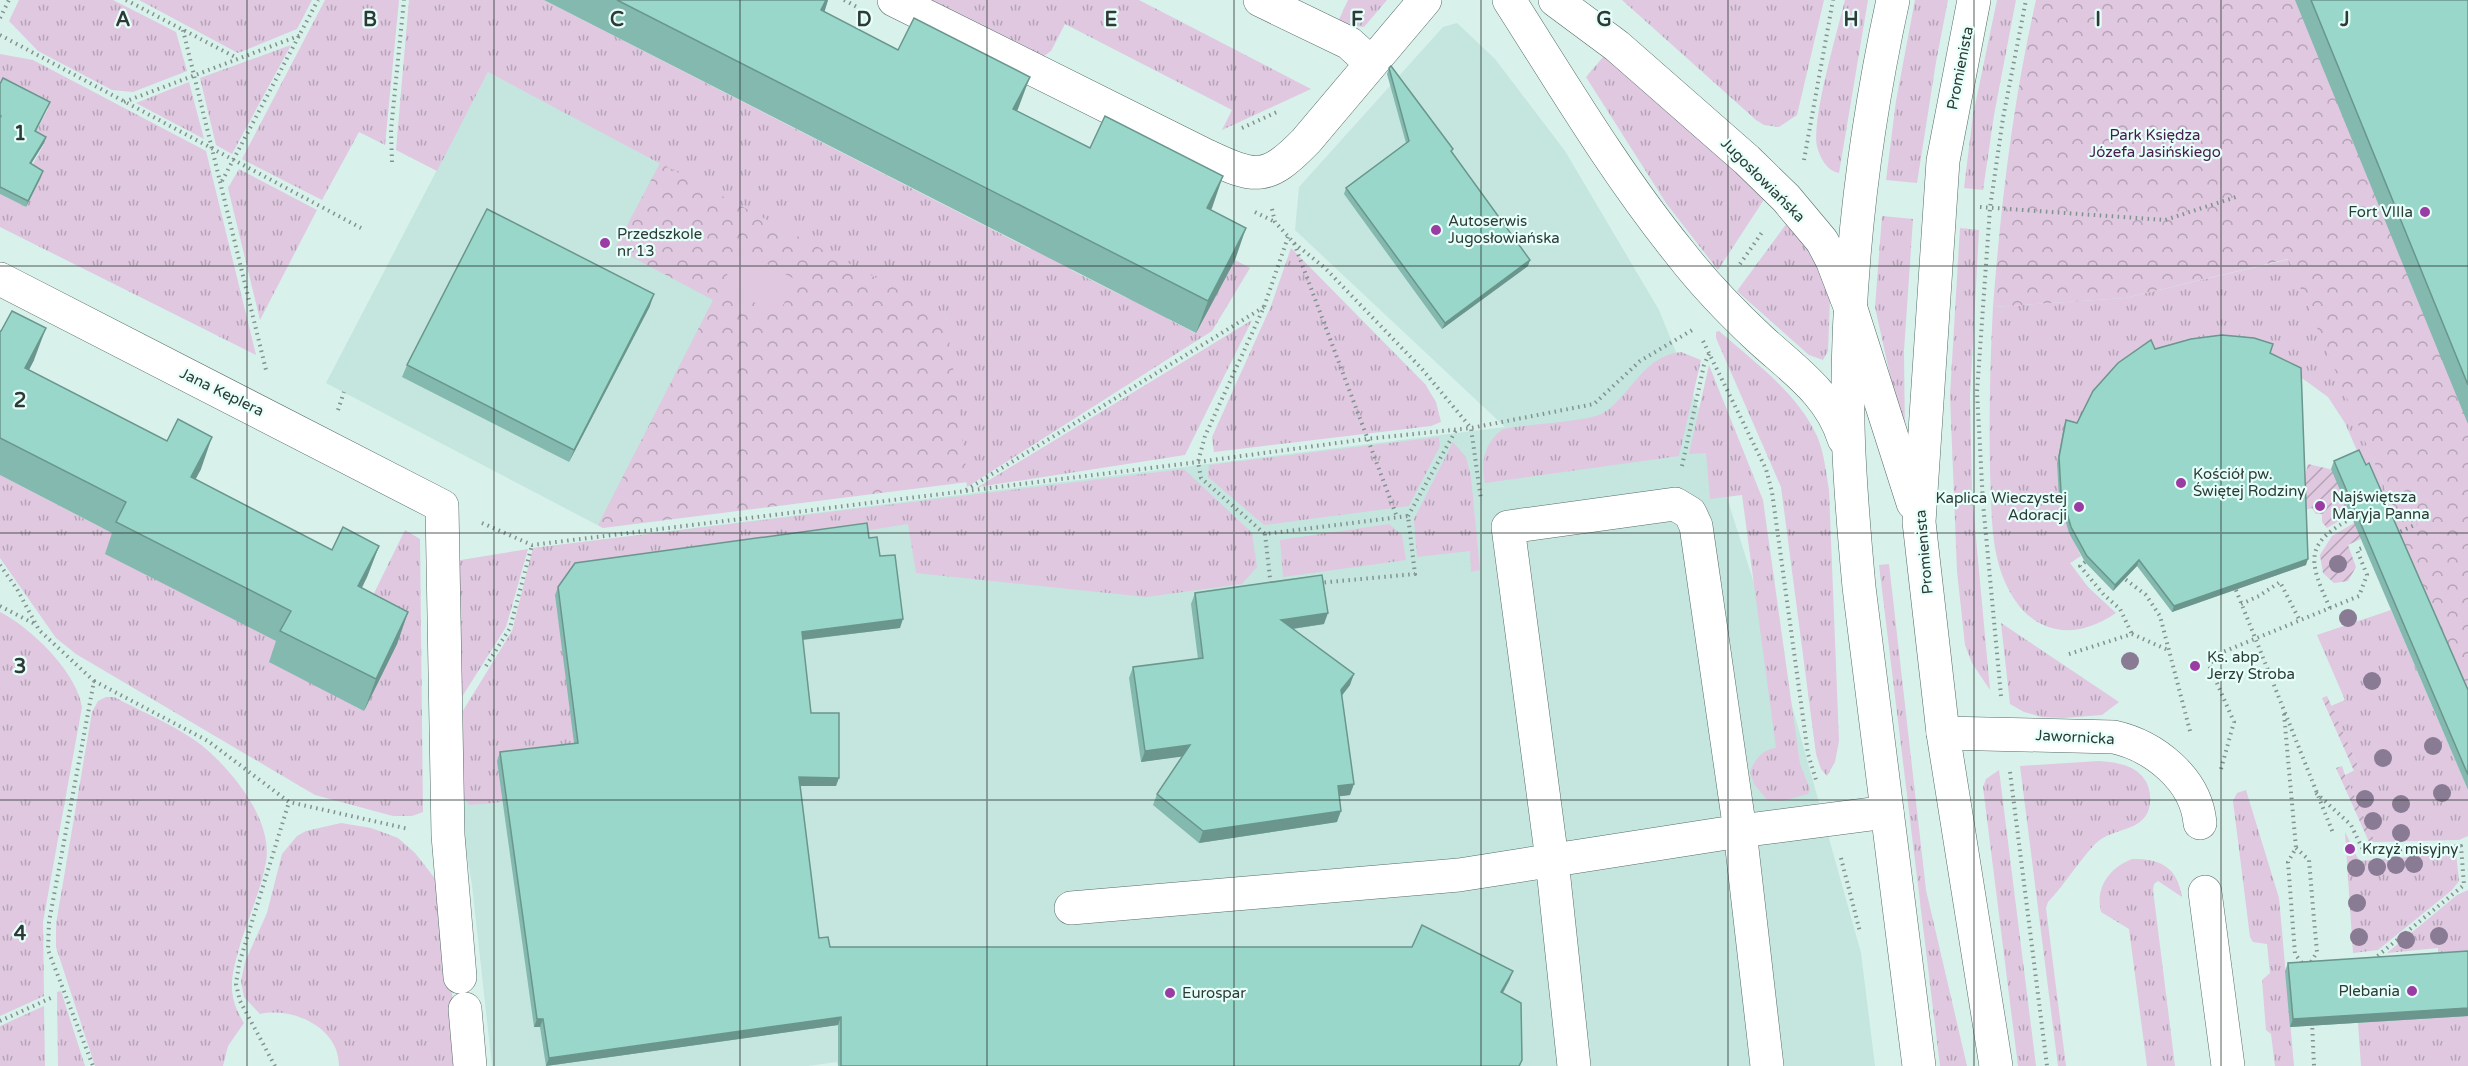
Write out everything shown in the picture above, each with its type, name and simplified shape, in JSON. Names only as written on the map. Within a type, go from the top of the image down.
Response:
[{"type":"street","points":[[894,0],[1214,159],[1247,172],[1264,173],[1284,163],[1292,156],[1425,0]]},
{"type":"street","points":[[1260,0],[1349,43],[1371,63]]},
{"type":"street","points":[[1509,0],[1638,198],[1680,254],[1718,297],[1760,339],[1805,378],[1828,403],[1844,438],[1850,464]]},
{"type":"street","name":"Jugosłowiańska","points":[[1556,0],[1617,46],[1786,198],[1822,241],[1832,260],[1852,312],[1919,522]]},
{"type":"street","points":[[1893,0],[1870,127],[1852,312],[1848,384],[1850,464],[1859,587],[1918,1066]]},
{"type":"street","name":"Promienista","points":[[1974,0],[1951,111],[1942,172],[1919,522],[1943,733],[1996,1066]]},
{"type":"street","name":"Jana Keplera","points":[[0,279],[442,506]]},
{"type":"street","points":[[1574,1066],[1552,860],[1508,527],[1675,504],[1690,513],[1696,526],[1740,831],[1767,1066]]},
{"type":"street","points":[[442,506],[448,835],[460,977]]},
{"type":"street","name":"Jawornicka","points":[[1943,733],[2114,737],[2140,745],[2164,762],[2184,784],[2196,807],[2200,823]]},
{"type":"street","points":[[1071,908],[1459,875],[1740,831],[1887,812]]},
{"type":"street","points":[[2205,892],[2228,1066]]},
{"type":"street","points":[[465,1009],[470,1066]]},
{"type":"path","points":[[0,18],[9,0]]},
{"type":"path","points":[[126,0],[238,58]]},
{"type":"path","points":[[222,181],[318,0]]},
{"type":"path","points":[[392,162],[391,130],[404,0]]},
{"type":"path","points":[[1718,297],[1801,176],[1833,0]]},
{"type":"path","points":[[2026,0],[2003,118],[1990,208],[1977,392],[1984,514],[2005,733],[2048,1066]]},
{"type":"path","points":[[183,30],[211,148],[222,181],[269,381]]},
{"type":"path","points":[[123,102],[301,34]]},
{"type":"path","points":[[0,36],[361,228]]},
{"type":"path","points":[[1264,173],[1275,222],[1294,243],[1325,268],[1414,361],[1471,428],[1485,530],[1508,527]]},
{"type":"path","points":[[1973,206],[2165,220],[2236,196]]},
{"type":"path","points":[[1282,586],[1271,590],[1265,534],[1201,478],[1198,462],[1205,436],[1264,307],[1288,237]]},
{"type":"path","points":[[1294,243],[1397,517]]},
{"type":"path","points":[[963,492],[1264,307]]},
{"type":"path","points":[[442,506],[532,545],[1366,439],[1471,428],[1594,404],[1640,361],[1696,327],[1766,469],[1772,492],[1808,754],[1846,870],[1861,935]]},
{"type":"path","points":[[1675,504],[1704,365],[1709,354]]},
{"type":"path","points":[[1315,583],[1415,574],[1408,516],[1456,430]]},
{"type":"path","points":[[2330,608],[2316,577],[2314,554],[2328,532],[2360,514]]},
{"type":"path","points":[[1265,534],[1408,516]]},
{"type":"path","points":[[2394,534],[2417,524]]},
{"type":"path","points":[[2220,775],[2234,722],[2209,665],[2218,654],[2359,596],[2367,575],[2357,550],[2372,543]]},
{"type":"path","points":[[484,668],[510,628],[532,545]]},
{"type":"path","points":[[2085,562],[2080,566],[2120,609],[2132,634],[2168,651]]},
{"type":"path","points":[[0,565],[17,589],[39,630],[94,681],[208,741],[289,802],[448,835]]},
{"type":"path","points":[[2118,574],[2146,595],[2160,616],[2191,738]]},
{"type":"path","points":[[2241,604],[2259,596],[2280,582],[2300,621]]},
{"type":"path","points":[[2236,590],[2333,833]]},
{"type":"path","points":[[0,606],[36,624]]},
{"type":"path","points":[[2069,654],[2132,634]]},
{"type":"path","points":[[93,1066],[48,950],[49,922],[94,681]]},
{"type":"path","points":[[2283,710],[2296,848],[2288,862],[2295,954],[2307,969],[2308,981]]},
{"type":"path","points":[[2316,793],[2351,825],[2364,852],[2462,846],[2466,876],[2464,885],[2375,958]]},
{"type":"path","points":[[274,1066],[240,1001],[236,984],[239,964],[289,802]]},
{"type":"path","points":[[2296,848],[2309,860],[2317,952],[2307,969]]},
{"type":"path","points":[[2364,959],[2387,958]]},
{"type":"path","points":[[2312,962],[2320,961]]},
{"type":"path","points":[[0,1021],[51,998]]},
{"type":"path","points":[[2311,1015],[2314,1066]]},
{"type":"shaded area","points":[[1457,23],[1495,59],[1565,151],[1659,310],[1699,409],[1787,688],[1861,953],[1875,1066],[838,1066],[837,1062],[807,1066],[492,1066],[472,885],[456,791],[549,754],[533,548],[1505,427],[1295,230],[1299,187],[1443,27]]},
{"type":"shaded area","name":"Przedszkole nr 13","points":[[488,72],[946,315],[603,528],[326,383]]},
{"type":"green space","points":[[19,0],[113,0],[176,32],[187,71],[133,92],[112,90],[38,51],[9,21]]},
{"type":"green space","points":[[139,0],[312,0],[297,29],[238,53]]},
{"type":"green space","points":[[325,0],[399,0],[385,145],[359,132],[322,200],[242,159]]},
{"type":"green space","points":[[409,0],[544,0],[1030,249],[1034,242],[1075,263],[1071,270],[1127,298],[1171,311],[1168,319],[1195,333],[1235,260],[1250,268],[1212,331],[967,487],[946,316],[488,72],[437,171],[396,150]]},
{"type":"green space","points":[[913,0],[1139,0],[1311,89],[1222,130],[1232,110],[1065,24],[1051,51],[1034,63]]},
{"type":"green space","points":[[1348,0],[1387,0],[1364,27],[1337,24]]},
{"type":"green space","points":[[1622,0],[1824,0],[1797,115],[1779,127],[1764,125],[1756,120]]},
{"type":"green space","points":[[1845,0],[1868,0],[1839,173],[1831,170],[1822,159],[1817,146],[1816,133],[1826,74]]},
{"type":"green space","points":[[1915,0],[1948,0],[1917,183],[1886,180],[1896,101]]},
{"type":"green space","points":[[1997,0],[2016,0],[1994,115],[1983,190],[1964,188],[1973,115]]},
{"type":"green space","name":"Park Księdza Józefa Jasińskiego","points":[[2036,0],[2468,0],[2468,705],[2390,526],[2399,521],[2288,259],[2125,298],[1993,307],[2009,152]]},
{"type":"green space","points":[[291,45],[232,154],[216,145],[200,78]]},
{"type":"green space","points":[[0,54],[33,60],[206,151],[256,355],[0,227],[0,194],[26,207],[41,177],[29,171],[44,144],[33,137],[48,109],[0,83]]},
{"type":"green space","points":[[1604,56],[1765,198],[1718,270],[1666,203],[1586,77]]},
{"type":"green space","points":[[189,82],[204,139],[136,103]]},
{"type":"green space","points":[[660,163],[946,315],[968,482],[603,528],[598,525],[713,300],[615,248]]},
{"type":"green space","points":[[239,169],[317,210],[260,320],[228,188]]},
{"type":"green space","points":[[1882,216],[1913,219],[1904,351],[1905,443],[1875,307]]},
{"type":"green space","points":[[1787,223],[1806,247],[1825,280],[1830,299],[1828,351],[1823,360],[1809,355],[1737,291]]},
{"type":"green space","points":[[1960,228],[1979,230],[1970,395],[1972,495],[1990,690],[1972,663],[1965,645],[1957,571],[1950,395]]},
{"type":"green space","points":[[1291,248],[1425,384],[1436,402],[1441,422],[1431,426],[1214,452],[1212,437],[1271,306]]},
{"type":"green space","points":[[740,249],[796,280],[778,315],[722,285]]},
{"type":"green space","points":[[2290,259],[2399,522],[2390,526],[2345,423],[2328,397],[2269,354],[2270,350],[2075,430],[2062,438],[2059,469],[2061,498],[2068,527],[2081,556],[2070,563],[2088,587],[2116,613],[2093,625],[2072,630],[2053,629],[2036,621],[2022,609],[2010,592],[2001,572],[1995,548],[1991,500],[1990,430],[1993,307],[2125,298]]},
{"type":"green space","points":[[1252,320],[1185,455],[978,487]]},
{"type":"green space","points":[[1719,331],[1774,379],[1798,405],[1817,436],[1823,455],[1829,490],[1839,741],[1835,762],[1827,776],[1821,769],[1816,754],[1781,487],[1716,338],[1716,332]]},
{"type":"green space","points":[[1681,352],[1701,360],[1679,456],[1485,483],[1483,467],[1485,453],[1492,440],[1503,429],[1584,419],[1603,413],[1622,397],[1656,361],[1667,355]]},
{"type":"green space","points":[[1709,365],[1763,500],[1800,764],[1810,789],[1808,794],[1782,801],[1767,800],[1754,784],[1750,772],[1760,756],[1767,750],[1776,748],[1742,495],[1710,499],[1706,453],[1689,454]]},
{"type":"green space","points":[[1439,437],[1440,446],[1409,506],[1264,525],[1208,477],[1209,465]]},
{"type":"green space","points":[[1453,442],[1466,457],[1471,477],[1480,570],[1471,572],[1470,551],[1417,557],[1414,519]]},
{"type":"green space","points":[[2308,464],[2342,472],[2358,510],[2327,528],[2322,522],[2322,514],[2316,514],[2312,508],[2305,510],[2304,480]]},
{"type":"green space","points":[[1184,469],[1252,533],[1257,567],[1242,584],[1146,597],[916,573],[908,524],[864,531],[575,750],[502,802],[470,805],[456,791],[456,722],[512,631],[533,548]]},
{"type":"green space","points":[[0,475],[102,528],[106,520],[272,629],[364,711],[396,644],[359,624],[405,530],[420,539],[423,812],[412,816],[393,816],[315,795],[76,654],[56,638],[0,558]]},
{"type":"green space","points":[[2361,519],[2369,535],[2348,545],[2356,567],[2348,581],[2334,583],[2323,573],[2320,555],[2332,536]]},
{"type":"green space","points":[[1389,524],[1402,535],[1406,560],[1283,577],[1280,540]]},
{"type":"green space","points":[[528,549],[506,627],[455,708],[455,561]]},
{"type":"green space","points":[[1889,564],[1926,890],[1967,1066],[1940,1066],[1879,565]]},
{"type":"green space","points":[[2391,610],[2468,790],[2468,836],[2459,840],[2375,842],[2345,775],[2359,768],[2331,706],[2345,700],[2317,635]]},
{"type":"green space","points":[[0,612],[25,628],[50,652],[71,680],[82,707],[43,922],[44,996],[0,1016]]},
{"type":"green space","points":[[2001,623],[2119,702],[2102,715],[2063,718],[2042,717],[2024,712],[2010,704]]},
{"type":"green space","points":[[2327,696],[2359,768],[2354,771],[2322,698]]},
{"type":"green space","points":[[106,697],[114,697],[162,721],[206,749],[239,784],[264,830],[267,846],[264,872],[240,945],[232,985],[232,994],[238,1013],[244,1023],[228,1046],[223,1066],[95,1066],[56,947],[56,924],[92,712],[98,701]]},
{"type":"green space","points":[[2099,761],[2118,763],[2141,775],[2148,785],[2150,802],[2148,812],[2143,819],[2128,828],[2102,838],[2095,844],[2048,902],[2046,908],[2066,1066],[2058,1066],[2020,766]]},
{"type":"green space","points":[[2342,766],[2375,842],[2369,842],[2336,768]]},
{"type":"green space","points":[[1999,770],[2036,1066],[2018,1066],[1983,787],[1986,779]]},
{"type":"green space","points":[[2246,790],[2279,898],[2294,1066],[2275,1066],[2271,1034],[2266,1030],[2262,980],[2270,973],[2267,944],[2253,942],[2250,937],[2233,801],[2237,793]]},
{"type":"green space","points":[[341,823],[371,828],[398,838],[415,853],[440,885],[460,1066],[339,1066],[337,1052],[331,1040],[312,1023],[286,1014],[260,1014],[244,997],[241,981],[245,962],[267,913],[282,854],[297,836],[306,831]]},
{"type":"green space","points":[[2345,832],[2359,861],[2456,853],[2459,881],[2452,890],[2378,950],[2353,953]]},
{"type":"green space","points":[[2132,859],[2142,859],[2166,866],[2180,886],[2182,897],[2158,881],[2154,884],[2153,890],[2175,1066],[2147,1066],[2129,929],[2101,912],[2100,895],[2106,880],[2117,868]]},
{"type":"green space","points":[[2468,890],[2468,958],[2439,960],[2438,948],[2387,953],[2457,895]]},
{"type":"green space","points":[[61,991],[85,1066],[58,1066],[57,992]]},
{"type":"green space","points":[[44,1006],[45,1066],[0,1066],[0,1026]]},
{"type":"green space","points":[[2468,1015],[2468,1066],[2361,1066],[2358,1023]]},
{"type":"building","points":[[617,0],[826,0],[821,10],[898,50],[914,18],[1030,77],[1013,109],[1090,148],[1105,116],[1223,176],[1207,208],[1246,228],[1208,301]]},
{"type":"building","name":"Fort VIIIa","points":[[2311,0],[2468,0],[2468,385]]},
{"type":"building","name":"Autoserwis Jugosłowiańska","points":[[1391,66],[1453,149],[1451,151],[1530,260],[1445,323],[1346,188],[1409,141],[1389,68]]},
{"type":"building","points":[[3,78],[50,102],[35,131],[46,137],[30,163],[43,171],[28,201],[0,187],[0,84]]},
{"type":"building","points":[[487,209],[654,294],[574,450],[407,365]]},
{"type":"building","points":[[12,311],[46,328],[25,368],[167,441],[178,419],[212,437],[191,477],[332,550],[343,527],[379,546],[358,586],[408,612],[376,679],[280,631],[291,611],[116,522],[126,502],[0,438],[0,331]]},
{"type":"building","name":"Kościół pw. Świętej Rodziny","points":[[2222,335],[2254,338],[2273,344],[2270,353],[2301,368],[2308,559],[2174,606],[2139,560],[2115,585],[2087,556],[2071,527],[2061,492],[2059,457],[2066,420],[2077,423],[2093,391],[2118,363],[2151,340],[2155,349],[2191,339]]},
{"type":"building","points":[[2359,450],[2366,465],[2369,463],[2468,690],[2468,775],[2334,461]]},
{"type":"building","points":[[867,523],[869,538],[877,537],[880,556],[895,555],[903,619],[802,632],[811,713],[839,713],[839,778],[799,777],[819,938],[828,937],[830,947],[1412,947],[1422,925],[1513,971],[1501,992],[1521,1003],[1522,1060],[1519,1066],[841,1066],[841,1017],[549,1058],[543,1019],[537,1019],[500,752],[578,743],[558,587],[575,563]]},
{"type":"building","points":[[1322,575],[1328,613],[1281,620],[1354,674],[1341,690],[1354,784],[1338,786],[1341,811],[1203,831],[1157,794],[1190,745],[1145,751],[1133,667],[1203,658],[1195,593]]},
{"type":"building","points":[[2468,951],[2468,1008],[2293,1019],[2288,963]]},
{"type":"place","name":"Fort VIIIa","points":[[2425,212]]},
{"type":"place","name":"Autoserwis Jugosłowiańska","points":[[1436,230]]},
{"type":"place","name":"Przedszkole nr 13","points":[[605,243]]},
{"type":"place","name":"Kościół pw. Świętej Rodziny","points":[[2181,483]]},
{"type":"place","name":"Najświętsza Maryja Panna","points":[[2320,506]]},
{"type":"place","name":"Kaplica Wieczystej Adoracji","points":[[2079,507]]},
{"type":"place","name":"Ks. abp Jerzy Stroba","points":[[2195,666]]},
{"type":"place","name":"Krzyż misyjny","points":[[2350,849]]},
{"type":"place","name":"Plebania","points":[[2412,991]]},
{"type":"place","name":"Eurospar","points":[[1170,993]]}]
